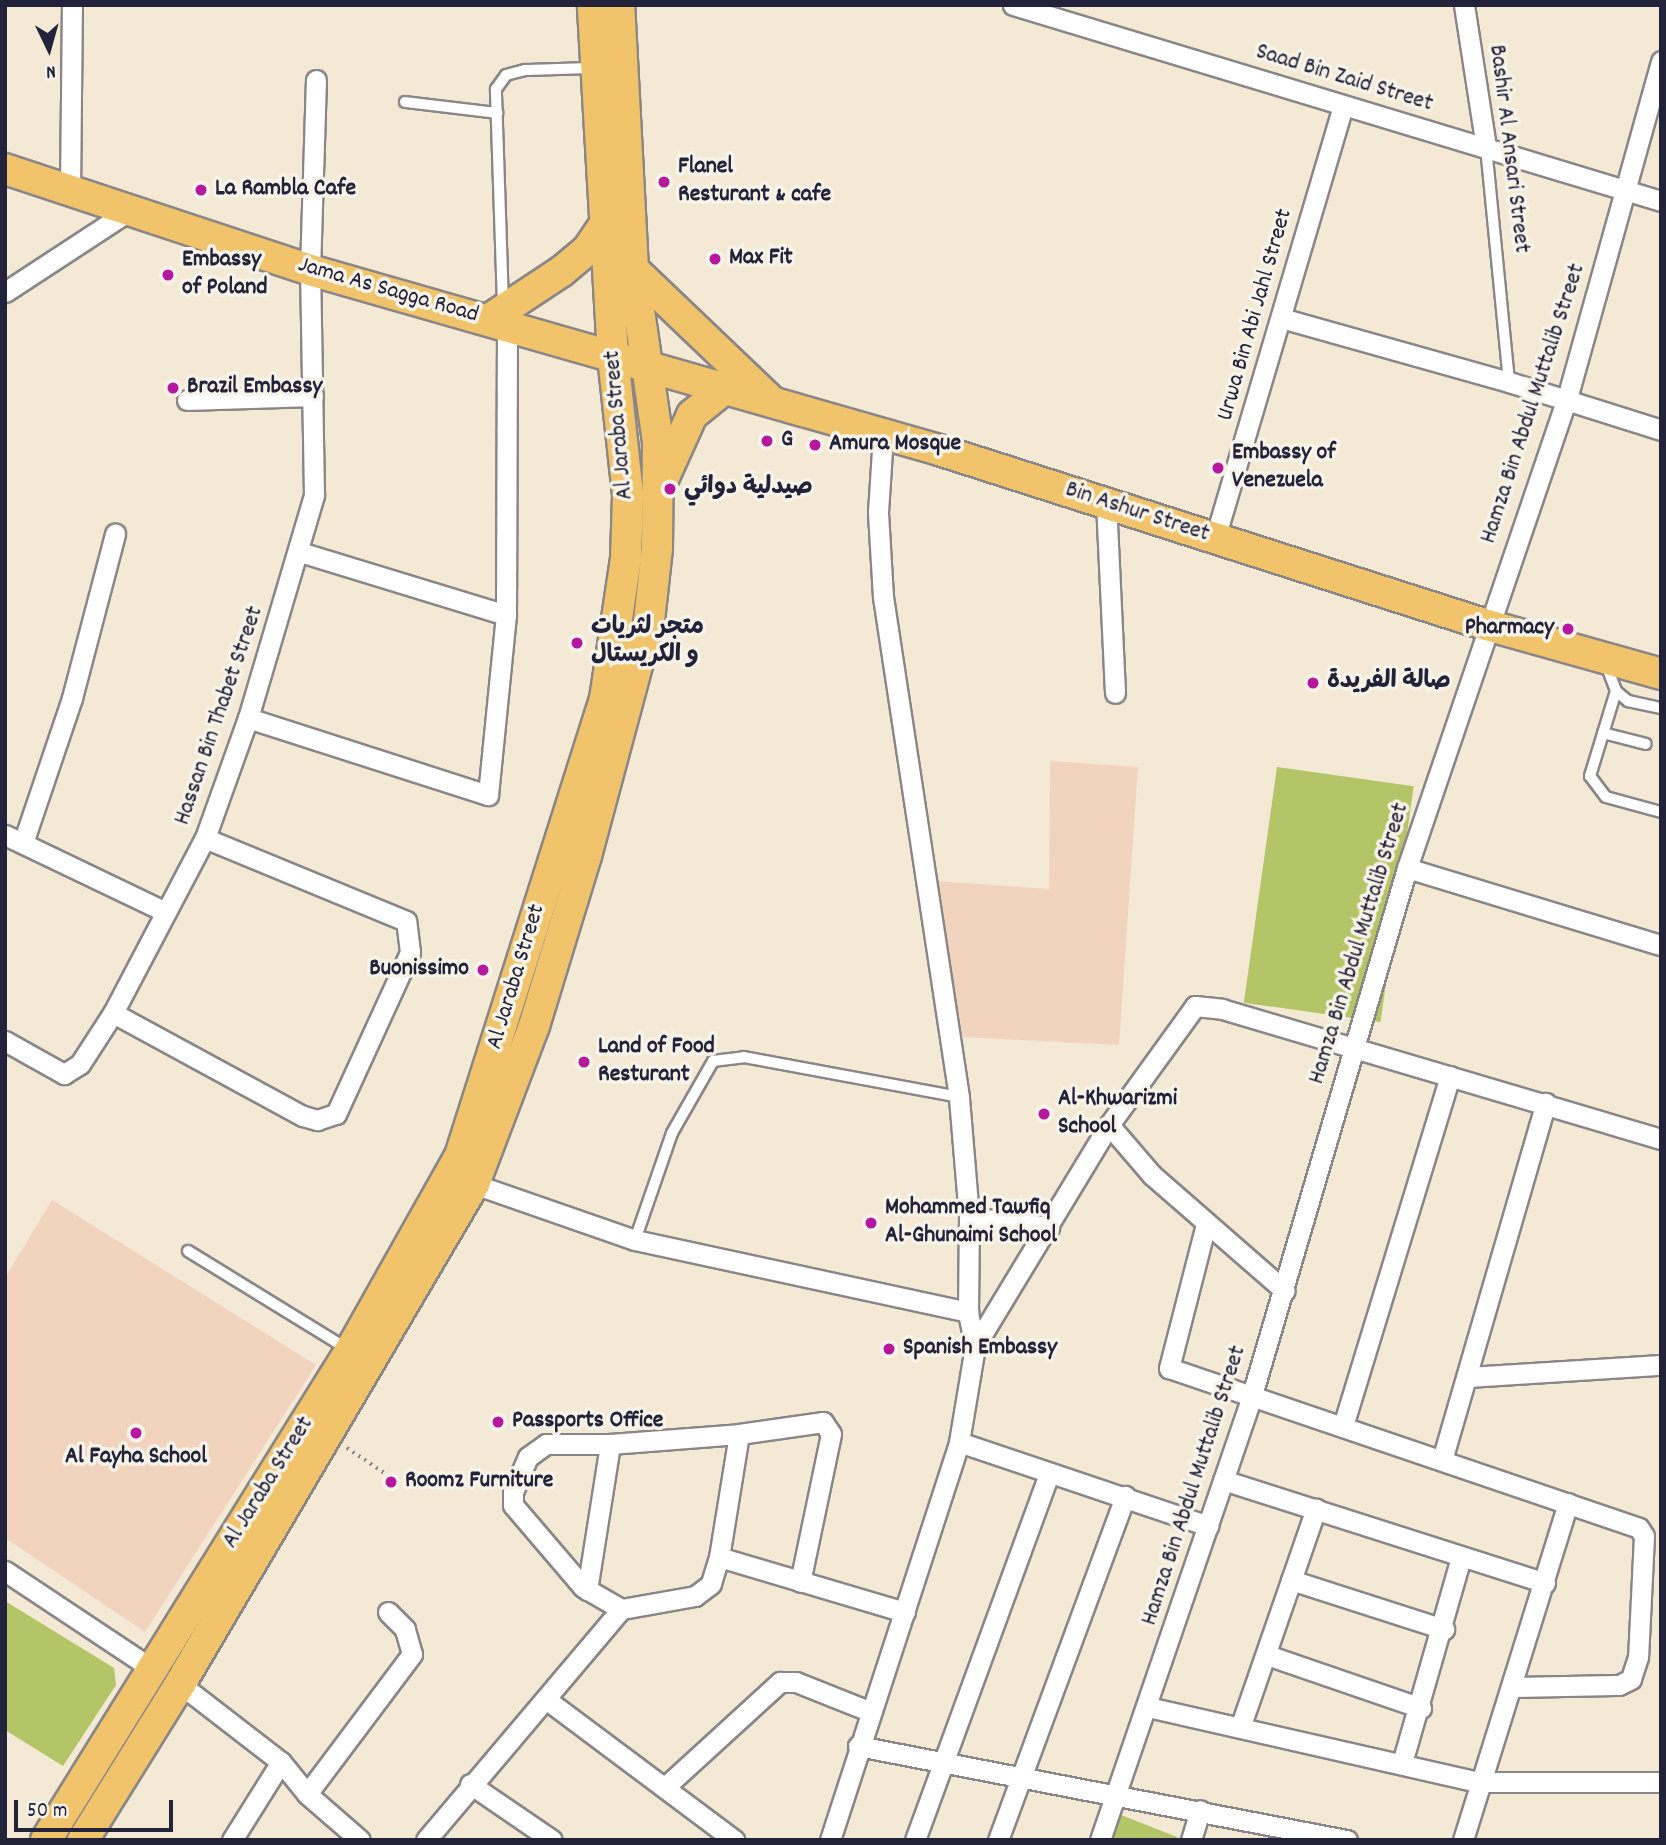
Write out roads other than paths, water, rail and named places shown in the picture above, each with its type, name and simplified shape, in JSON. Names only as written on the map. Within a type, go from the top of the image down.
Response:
[{"type":"main road","name":"Al Jaraba Street","points":[[83,1840],[180,1684],[350,1351],[444,1188],[469,1132],[605,699],[627,533],[628,495],[613,356],[593,5]]},
{"type":"main road","name":"Al Jaraba Street","points":[[46,1840],[154,1670],[280,1486],[325,1433],[474,1184],[534,1026],[626,710],[649,621],[658,495],[650,368],[633,269],[619,5]]},
{"type":"main road","name":"Jama As Sagga Road","points":[[5,169],[310,270],[499,319],[613,356]]},
{"type":"main road","points":[[499,319],[580,257],[607,221]]},
{"type":"main road","points":[[633,269],[775,405]]},
{"type":"main road","name":"Bin Ashur Street","points":[[613,356],[1106,502],[1487,625],[1661,674]]},
{"type":"main road","points":[[658,495],[692,415],[723,390]]},
{"type":"street","points":[[70,192],[72,5]]},
{"type":"street","name":"Saad Bin Zaid Street","points":[[1013,5],[1661,201]]},
{"type":"street","name":"Bashir Al Ansari Street","points":[[1464,5],[1486,147]]},
{"type":"street","name":"Hamza Bin Abdul Muttalib Street","points":[[1100,1840],[1148,1707],[1285,1291],[1351,1050],[1407,868],[1487,625],[1566,402],[1661,61]]},
{"type":"street","name":"Hassan Bin Thabet Street","points":[[5,1041],[57,1071],[70,1073],[113,1013],[205,838],[248,718],[300,552],[314,495],[310,270],[316,80]]},
{"type":"street","name":"Urwa Bin Abi Jahl Street","points":[[1215,538],[1343,106]]},
{"type":"street","points":[[5,292],[129,211]]},
{"type":"street","points":[[1281,318],[1509,382],[1661,430]]},
{"type":"street","points":[[248,718],[488,795],[506,615],[499,319]]},
{"type":"street","points":[[187,400],[313,396]]},
{"type":"street","points":[[830,1840],[869,1712],[905,1612],[960,1441],[975,1346],[968,1312],[969,1217],[959,1097],[891,661],[878,512],[883,435]]},
{"type":"street","points":[[1106,502],[1115,693]]},
{"type":"street","points":[[115,534],[72,698],[14,839],[166,912]]},
{"type":"street","points":[[300,552],[506,615]]},
{"type":"street","points":[[113,1013],[303,1116],[317,1120],[336,1114],[410,952],[406,921],[205,838]]},
{"type":"street","points":[[1407,868],[1661,945]]},
{"type":"street","points":[[975,1346],[1109,1125],[1184,1015],[1195,1006],[1222,1009],[1351,1050],[1546,1103],[1661,1139]]},
{"type":"street","points":[[1343,1426],[1450,1076]]},
{"type":"street","points":[[1441,1460],[1468,1377],[1546,1103]]},
{"type":"street","points":[[1109,1125],[1153,1175],[1285,1291]]},
{"type":"street","points":[[474,1184],[635,1240],[968,1312]]},
{"type":"street","points":[[969,1217],[1049,1227]]},
{"type":"street","points":[[1206,1224],[1167,1364],[1632,1524],[1644,1536],[1635,1671],[1619,1685],[1511,1687]]},
{"type":"street","points":[[1468,1377],[1661,1365]]},
{"type":"street","points":[[739,1434],[719,1557],[704,1591],[674,1601],[621,1609],[587,1590],[513,1505],[513,1492],[536,1448],[556,1442],[610,1444],[739,1434],[817,1421],[830,1427],[800,1582]]},
{"type":"street","points":[[960,1441],[1208,1526]]},
{"type":"street","points":[[587,1590],[610,1444]]},
{"type":"street","points":[[915,1840],[1049,1473]]},
{"type":"street","points":[[1223,1480],[1545,1583]]},
{"type":"street","points":[[998,1840],[1019,1776],[1125,1496]]},
{"type":"street","points":[[1463,1840],[1478,1782],[1545,1583],[1568,1503]]},
{"type":"street","points":[[1241,1725],[1316,1509]]},
{"type":"street","points":[[719,1557],[905,1612]]},
{"type":"street","points":[[1402,1763],[1444,1629],[1461,1557]]},
{"type":"street","points":[[5,1571],[154,1670]]},
{"type":"street","points":[[1291,1580],[1444,1629]]},
{"type":"street","points":[[426,1840],[470,1784],[547,1700],[621,1609]]},
{"type":"street","points":[[307,1794],[412,1654],[405,1629],[388,1612]]},
{"type":"street","points":[[1267,1655],[1421,1708]]},
{"type":"street","points":[[665,1787],[780,1682],[796,1682],[869,1712]]},
{"type":"street","points":[[180,1684],[281,1762],[307,1794],[360,1840]]},
{"type":"street","points":[[547,1700],[734,1840]]},
{"type":"street","points":[[1148,1707],[1241,1725],[1478,1782],[1661,1782]]},
{"type":"street","points":[[858,1746],[1346,1840]]},
{"type":"street","points":[[232,1840],[281,1762]]},
{"type":"street","points":[[470,1784],[552,1840]]},
{"type":"street","points":[[1191,1840],[1200,1810]]},
{"type":"lane","points":[[499,319],[496,89],[506,75],[524,70],[596,68]]},
{"type":"lane","points":[[405,102],[497,113]]},
{"type":"lane","name":"Bashir Al Ansari Street","points":[[1486,147],[1509,382]]},
{"type":"lane","points":[[1603,657],[1616,691],[1628,701],[1661,708]]},
{"type":"lane","points":[[1616,691],[1590,776],[1596,790],[1606,797],[1661,812]]},
{"type":"lane","points":[[1603,733],[1646,744]]},
{"type":"lane","points":[[635,1240],[672,1133],[713,1061],[744,1057],[959,1097]]},
{"type":"lane","points":[[188,1251],[350,1351]]},
{"type":"place","name":"Flanel Resturant & cafe","points":[[664,182]]},
{"type":"place","name":"La Rambla Cafe","points":[[201,190]]},
{"type":"place","name":"Max Fit","points":[[715,259]]},
{"type":"place","name":"Embassy of Poland","points":[[168,275]]},
{"type":"place","name":"Brazil Embassy","points":[[173,388]]},
{"type":"place","name":"G","points":[[767,441]]},
{"type":"place","name":"Amura Mosque","points":[[815,445]]},
{"type":"place","name":"Embassy of Venezuela","points":[[1218,468]]},
{"type":"place","name":"صيدلية دوائي","points":[[670,489]]},
{"type":"place","name":"Pharmacy","points":[[1568,629]]},
{"type":"place","name":"متجر لثريات و الكريستال","points":[[577,643]]},
{"type":"place","name":"صالة الفريدة","points":[[1313,683]]},
{"type":"place","name":"Buonissimo","points":[[483,970]]},
{"type":"place","name":"Land of Food Resturant","points":[[584,1062]]},
{"type":"place","name":"Al-Khwarizmi School","points":[[1044,1114]]},
{"type":"place","name":"Mohammed Tawfiq Al-Ghunaimi School","points":[[871,1223]]},
{"type":"place","name":"Spanish Embassy","points":[[889,1349]]},
{"type":"place","name":"Passports Office","points":[[498,1422]]},
{"type":"place","name":"Al Fayha School","points":[[136,1433]]},
{"type":"place","name":"Roomz Furniture","points":[[391,1482]]}]
